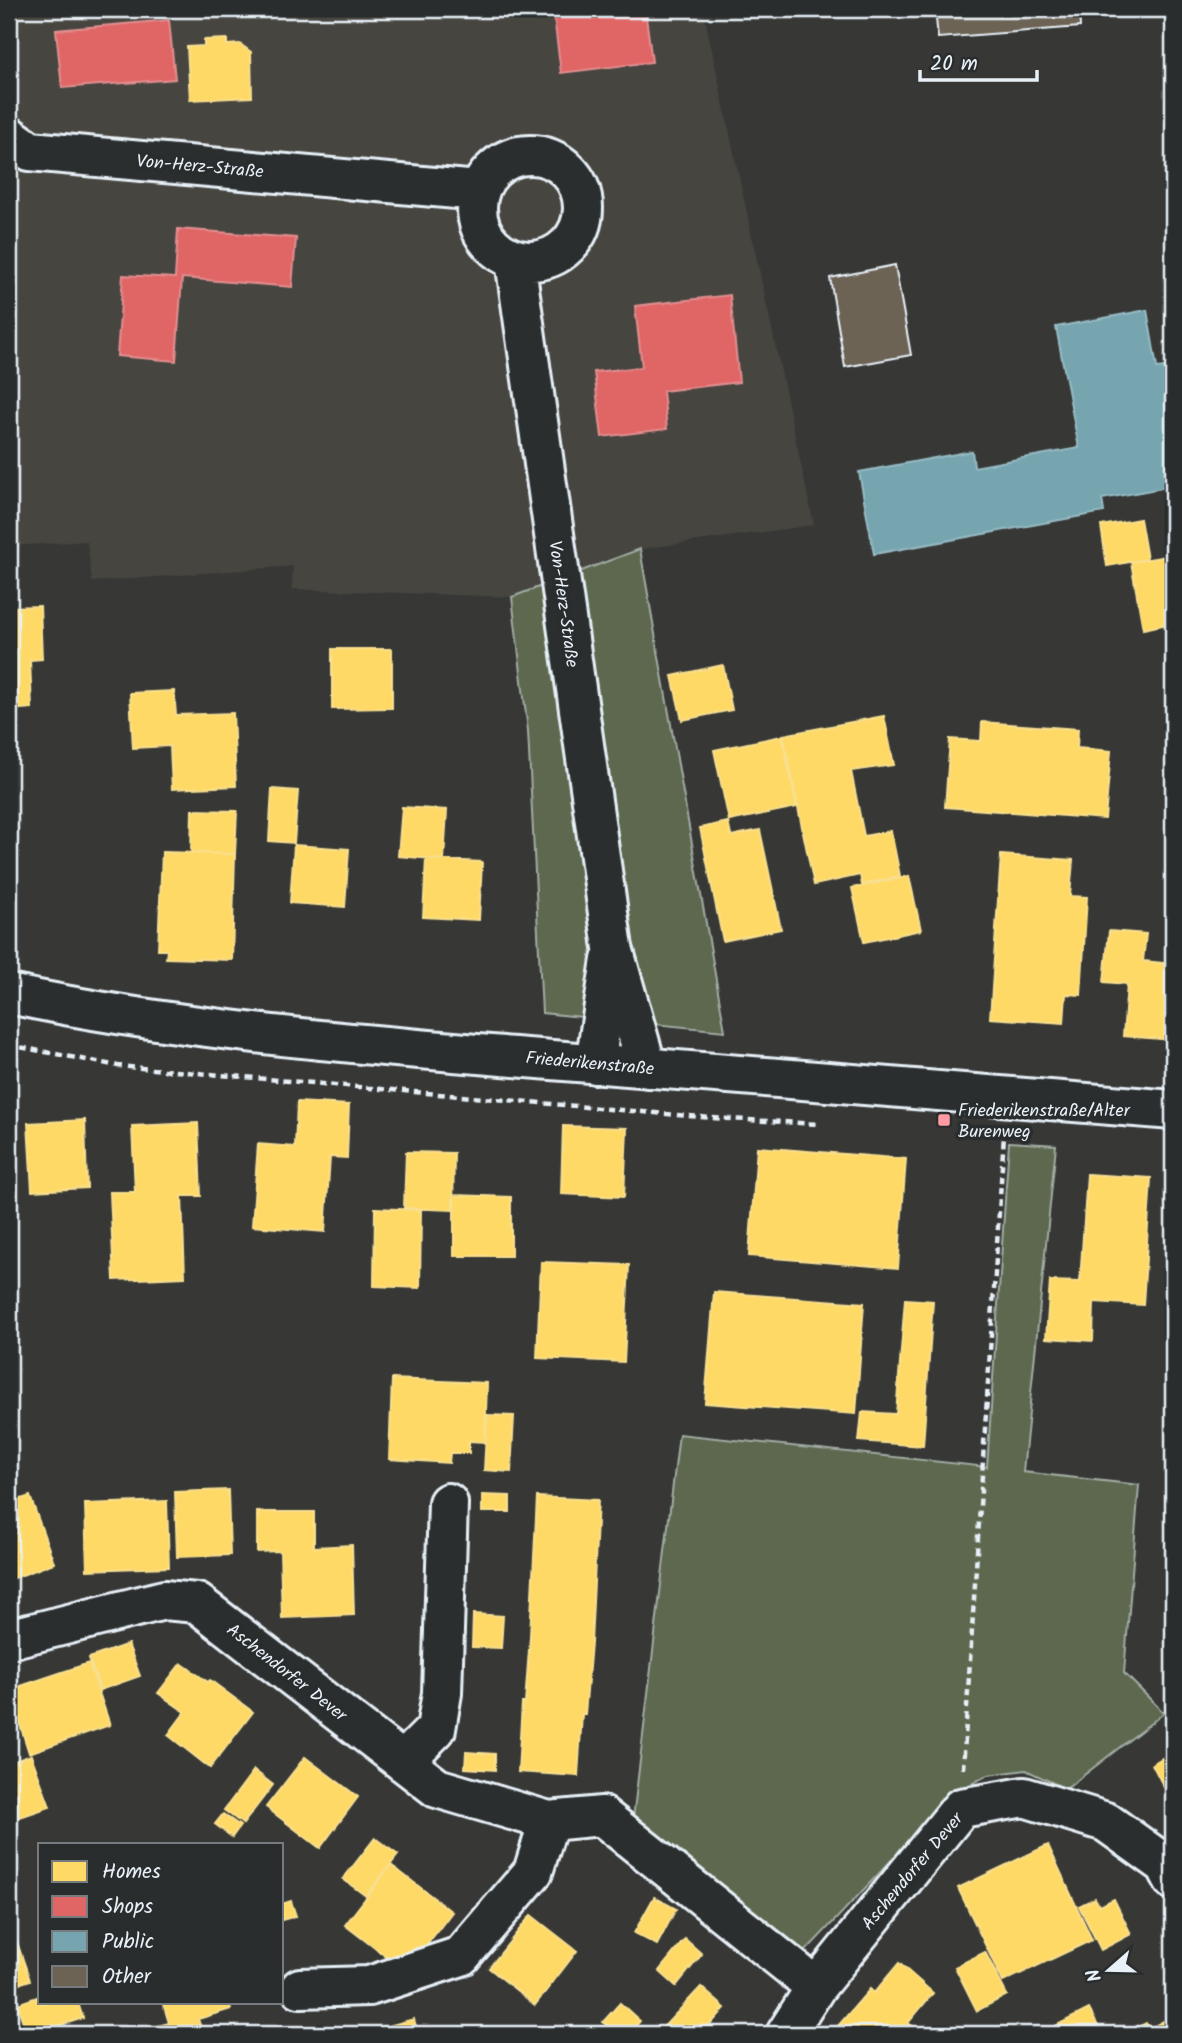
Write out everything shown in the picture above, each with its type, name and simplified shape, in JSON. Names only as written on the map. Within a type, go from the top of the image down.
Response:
[{"type":"street","name":"Von-Herz-Straße","points":[[9,136],[30,151],[479,191]]},
{"type":"street","points":[[535,154],[552,159],[567,170],[578,184],[583,201],[582,219],[576,236],[565,249],[550,258],[533,262],[515,260],[500,253],[487,240],[479,225],[476,208],[479,191],[488,175],[501,163],[517,156],[535,154]]},
{"type":"street","name":"Von-Herz-Straße","points":[[515,260],[613,948]]},
{"type":"street","points":[[595,1064],[613,948]]},
{"type":"street","points":[[613,948],[647,1068]]},
{"type":"street","name":"Friederikenstraße","points":[[9,995],[97,1013],[341,1043],[1173,1110]]},
{"type":"street","points":[[403,1762],[436,1728],[442,1693],[448,1503]]},
{"type":"street","name":"Aschendorfer Dever","points":[[9,1639],[164,1600],[197,1603],[437,1788],[550,1821],[602,1816],[816,1987]]},
{"type":"street","name":"Aschendorfer Dever","points":[[786,2034],[816,1987],[961,1808],[1024,1797],[1106,1822],[1166,1865],[1173,1880]]},
{"type":"street","points":[[300,1989],[369,1986],[461,1956],[533,1872],[550,1821]]},
{"type":"path","points":[[961,1808],[1004,1134]]},
{"type":"shaded area","points":[[9,9],[703,9],[814,525],[640,549],[512,597],[292,589],[293,566],[92,582],[87,541],[9,546]]},
{"type":"green space","points":[[640,549],[725,1031],[542,1013],[528,731],[512,597]]},
{"type":"green space","points":[[1009,1142],[1056,1145],[1023,1472],[1139,1485],[1124,1673],[1164,1713],[1066,1789],[1026,1770],[988,1775],[951,1794],[805,1952],[675,1847],[633,1819],[679,1434],[987,1467]]},
{"type":"building: Homes","points":[[227,39],[227,45],[240,44],[251,52],[252,97],[190,100],[187,47],[204,46],[204,40]]},
{"type":"building: Homes","points":[[1140,519],[1147,559],[1107,566],[1101,526]]},
{"type":"building: Homes","points":[[1173,555],[1173,623],[1143,629],[1131,562]]},
{"type":"building: Homes","points":[[40,606],[42,659],[30,660],[32,708],[9,710],[9,607]]},
{"type":"building: Homes","points":[[332,649],[392,649],[392,708],[332,709]]},
{"type":"building: Homes","points":[[723,665],[732,710],[682,720],[672,676]]},
{"type":"building: Homes","points":[[174,691],[176,715],[233,713],[236,786],[172,789],[170,746],[133,748],[130,693]]},
{"type":"building: Homes","points":[[884,716],[894,765],[851,771],[864,836],[891,831],[900,876],[862,885],[860,875],[814,885],[783,735]]},
{"type":"building: Homes","points":[[982,722],[1078,729],[1077,748],[1111,751],[1105,819],[945,807],[950,739],[981,741]]},
{"type":"building: Homes","points":[[782,736],[797,807],[729,821],[714,750]]},
{"type":"building: Homes","points":[[272,789],[298,791],[294,843],[269,841]]},
{"type":"building: Homes","points":[[402,807],[447,810],[444,860],[398,856]]},
{"type":"building: Homes","points":[[192,810],[237,811],[235,854],[191,853]]},
{"type":"building: Homes","points":[[728,822],[731,836],[760,830],[781,929],[723,941],[700,828]]},
{"type":"building: Homes","points":[[294,845],[349,849],[345,907],[290,903]]},
{"type":"building: Homes","points":[[162,852],[235,854],[232,960],[166,958],[167,950],[158,950]]},
{"type":"building: Homes","points":[[1001,855],[1073,860],[1070,896],[1087,897],[1081,995],[1066,994],[1064,1023],[990,1018]]},
{"type":"building: Homes","points":[[426,859],[482,862],[479,920],[423,917]]},
{"type":"building: Homes","points":[[1168,862],[1173,862],[1173,892],[1169,892]]},
{"type":"building: Homes","points":[[909,876],[921,930],[864,942],[852,888]]},
{"type":"building: Homes","points":[[1109,931],[1146,934],[1143,961],[1173,964],[1173,1040],[1123,1036],[1127,984],[1104,982]]},
{"type":"building: Homes","points":[[297,1102],[349,1105],[347,1158],[330,1157],[325,1232],[252,1226],[258,1144],[295,1147]]},
{"type":"building: Homes","points":[[85,1120],[87,1188],[32,1191],[28,1123]]},
{"type":"building: Homes","points":[[198,1123],[201,1196],[182,1196],[185,1277],[114,1280],[110,1192],[135,1192],[132,1126]]},
{"type":"building: Homes","points":[[563,1126],[627,1128],[624,1197],[561,1194]]},
{"type":"building: Homes","points":[[757,1147],[906,1159],[898,1268],[749,1256]]},
{"type":"building: Homes","points":[[406,1152],[454,1153],[453,1210],[404,1208]]},
{"type":"building: Homes","points":[[1087,1174],[1151,1178],[1143,1305],[1094,1302],[1093,1341],[1046,1338],[1050,1281],[1080,1282]]},
{"type":"building: Homes","points":[[454,1195],[511,1197],[511,1256],[454,1256]]},
{"type":"building: Homes","points":[[375,1208],[421,1210],[420,1288],[374,1286]]},
{"type":"building: Homes","points":[[541,1262],[629,1265],[624,1362],[537,1358]]},
{"type":"building: Homes","points":[[714,1292],[864,1303],[856,1414],[705,1403]]},
{"type":"building: Homes","points":[[905,1299],[933,1301],[923,1446],[859,1441],[862,1412],[896,1414]]},
{"type":"building: Homes","points":[[1168,1345],[1173,1346],[1173,1384],[1165,1384]]},
{"type":"building: Homes","points":[[392,1379],[487,1383],[485,1442],[469,1441],[469,1453],[450,1453],[449,1463],[389,1459]]},
{"type":"building: Homes","points":[[487,1415],[514,1416],[511,1472],[484,1470]]},
{"type":"building: Homes","points":[[228,1490],[230,1555],[177,1557],[175,1492]]},
{"type":"building: Homes","points":[[482,1495],[510,1496],[510,1512],[482,1512]]},
{"type":"building: Homes","points":[[30,1496],[54,1563],[9,1580],[9,1503]]},
{"type":"building: Homes","points":[[537,1497],[598,1500],[591,1643],[578,1776],[518,1772],[530,1636]]},
{"type":"building: Homes","points":[[167,1501],[169,1567],[87,1570],[85,1504]]},
{"type":"building: Homes","points":[[257,1512],[314,1512],[314,1547],[352,1545],[354,1615],[282,1618],[280,1551],[257,1552]]},
{"type":"building: Homes","points":[[473,1614],[503,1616],[501,1648],[472,1647]]},
{"type":"building: Homes","points":[[128,1644],[140,1676],[100,1690],[89,1658]]},
{"type":"building: Homes","points":[[89,1663],[110,1725],[29,1753],[9,1690]]},
{"type":"building: Homes","points":[[181,1663],[208,1682],[210,1680],[253,1712],[210,1768],[168,1735],[185,1712],[158,1693]]},
{"type":"building: Homes","points":[[466,1752],[495,1754],[495,1770],[465,1768]]},
{"type":"building: Homes","points":[[1173,1752],[1173,1805],[1152,1764]]},
{"type":"building: Homes","points":[[31,1755],[50,1807],[17,1818],[9,1795],[9,1763]]},
{"type":"building: Homes","points":[[305,1757],[358,1797],[320,1848],[266,1807]]},
{"type":"building: Homes","points":[[254,1770],[273,1785],[243,1824],[224,1810]]},
{"type":"building: Homes","points":[[223,1814],[240,1826],[232,1837],[215,1824]]},
{"type":"building: Homes","points":[[375,1838],[398,1855],[366,1896],[343,1879]]},
{"type":"building: Homes","points":[[1048,1845],[1092,1940],[1003,1982],[958,1888]]},
{"type":"building: Homes","points":[[391,1865],[452,1912],[406,1972],[345,1925]]},
{"type":"building: Homes","points":[[654,1897],[676,1909],[657,1945],[634,1933]]},
{"type":"building: Homes","points":[[1095,1898],[1099,1906],[1114,1899],[1131,1934],[1101,1950],[1079,1906]]},
{"type":"building: Homes","points":[[291,1901],[296,1916],[284,1919],[284,1903]]},
{"type":"building: Homes","points":[[531,1915],[577,1951],[535,2005],[489,1968]]},
{"type":"building: Homes","points":[[9,1919],[30,1980],[9,1987]]},
{"type":"building: Homes","points":[[685,1939],[702,1954],[676,1986],[659,1971]]},
{"type":"building: Homes","points":[[985,1952],[1007,1995],[977,2011],[955,1967]]},
{"type":"building: Homes","points":[[899,1963],[933,1993],[908,2023],[914,2027],[908,2034],[831,2034],[870,1989],[874,1993]]},
{"type":"building: Homes","points":[[701,1987],[725,2008],[709,2026],[719,2034],[657,2034]]},
{"type":"building: Homes","points":[[38,1997],[38,2004],[78,2004],[83,2018],[27,2034],[17,2004]]},
{"type":"building: Homes","points":[[620,2003],[640,2021],[629,2034],[617,2034],[603,2022]]},
{"type":"building: Homes","points":[[163,2004],[229,2004],[231,2009],[198,2019],[203,2034],[144,2034],[143,2030],[169,2023]]},
{"type":"building: Homes","points":[[1089,2009],[1102,2034],[1041,2034],[1041,2033]]},
{"type":"building: Homes","points":[[1173,2016],[1173,2034],[1125,2034],[1146,2023],[1149,2029]]},
{"type":"building: Homes","points":[[414,2019],[418,2034],[359,2034]]},
{"type":"building: Homes","points":[[56,2027],[58,2034],[36,2034]]},
{"type":"building: Shops","points":[[553,9],[645,9],[652,62],[561,73]]},
{"type":"building: Shops","points":[[169,20],[175,79],[62,88],[56,30]]},
{"type":"building: Shops","points":[[178,229],[296,238],[292,287],[182,278],[176,361],[117,356],[123,275],[175,278]]},
{"type":"building: Shops","points":[[730,295],[739,382],[663,391],[667,429],[602,437],[594,372],[642,367],[635,306]]},
{"type":"building: Public","points":[[1147,310],[1157,368],[1173,366],[1173,486],[1102,499],[1104,512],[874,554],[859,472],[972,451],[974,467],[1079,448],[1056,327]]},
{"type":"building: Other","points":[[935,9],[1079,9],[1080,27],[938,38]]},
{"type":"building: Other","points":[[895,265],[911,355],[845,367],[830,278]]},
{"type":"place","name":"Friederikenstraße/Alter Burenweg","points":[[944,1120]]}]
